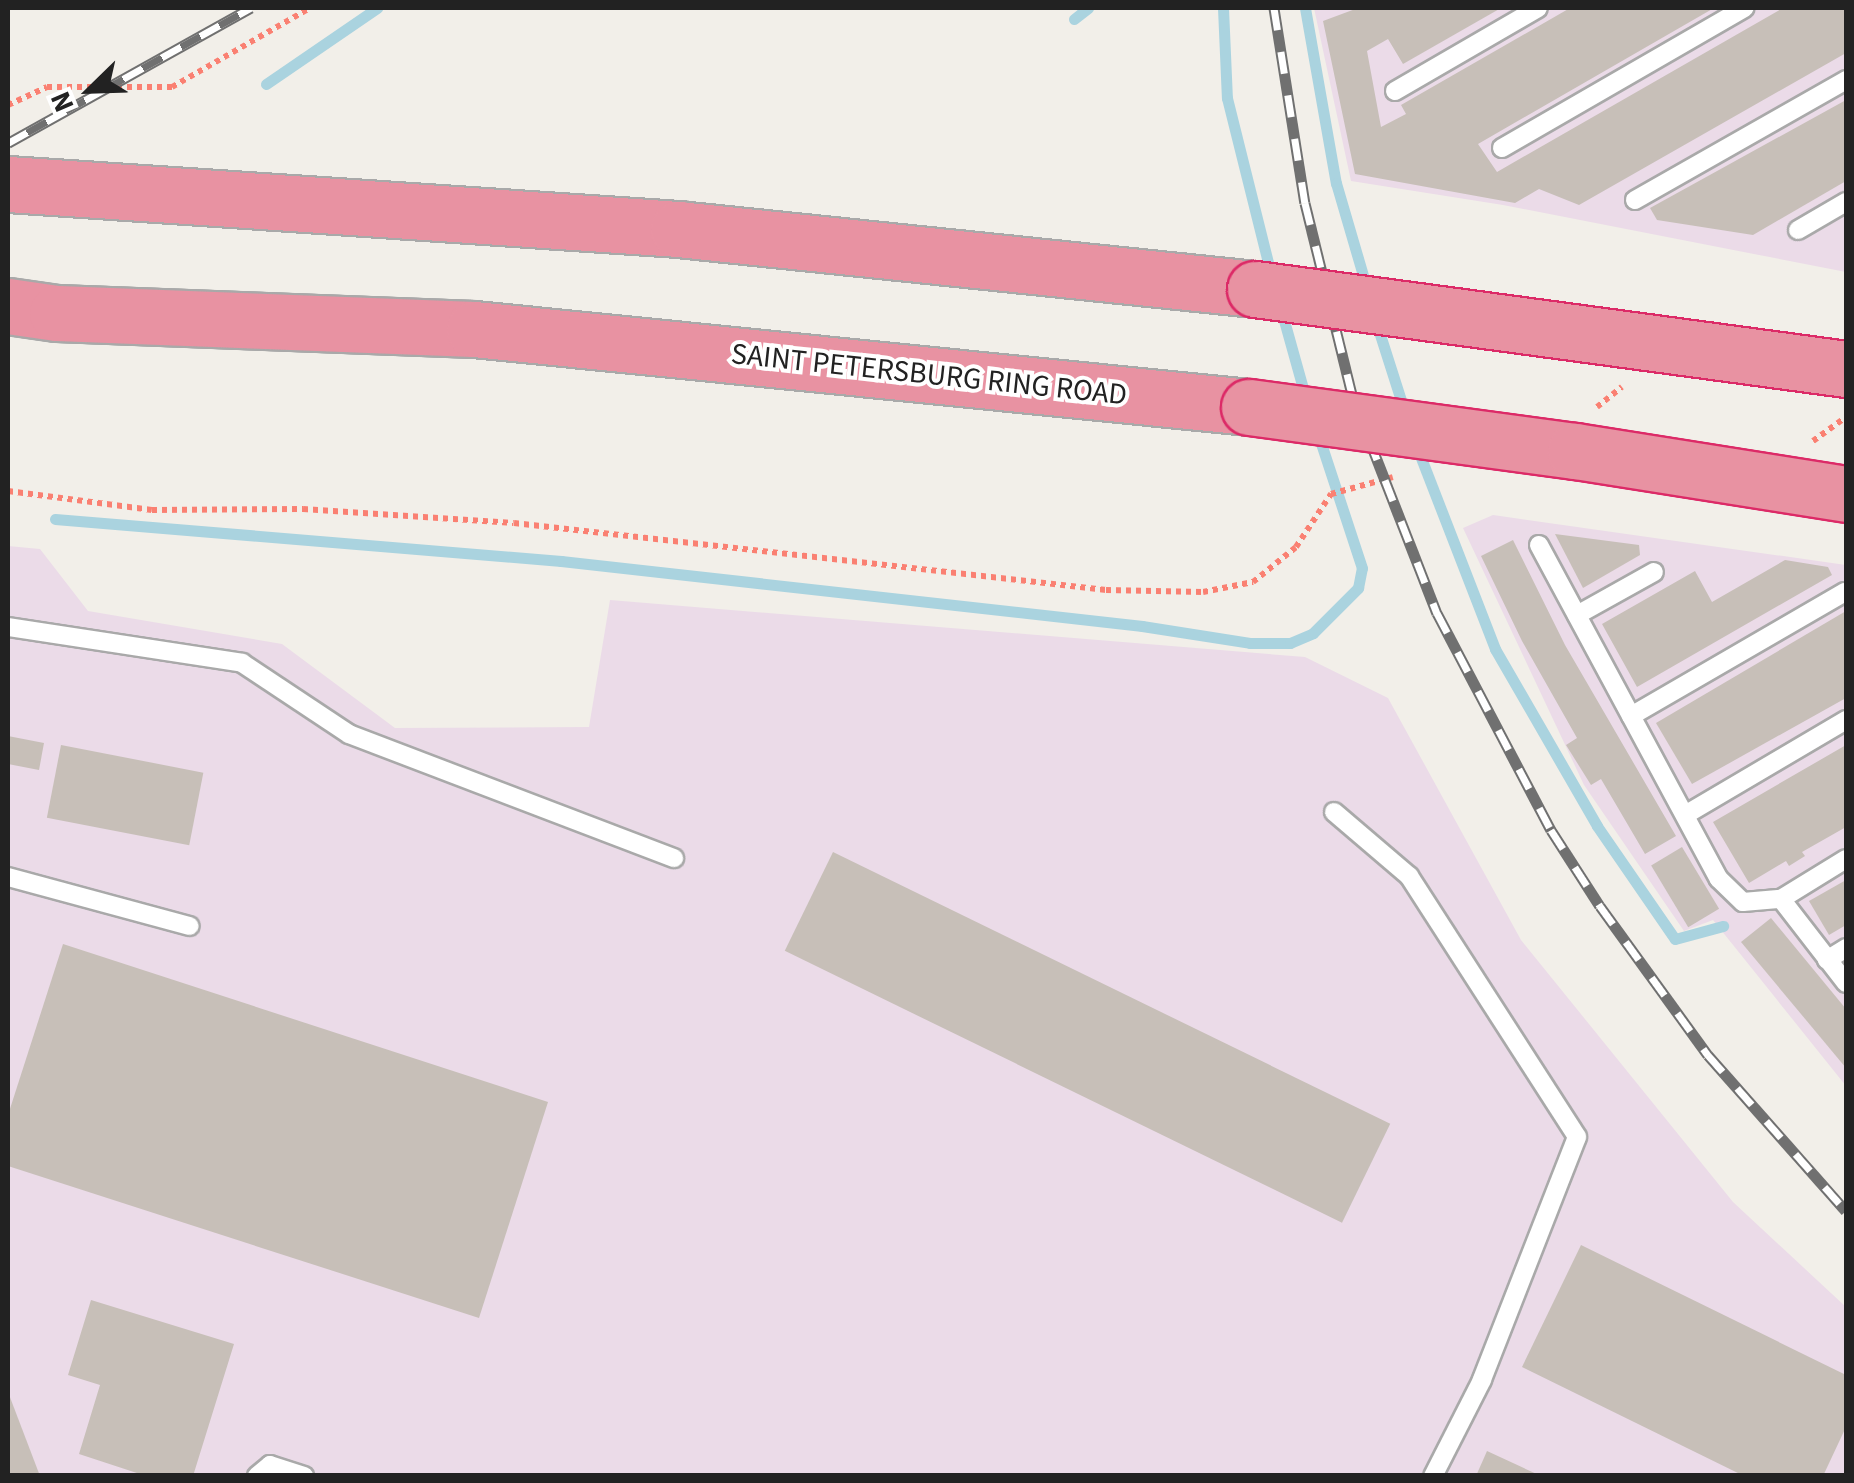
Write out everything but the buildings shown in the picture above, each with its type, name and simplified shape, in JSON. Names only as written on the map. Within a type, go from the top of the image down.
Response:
[{"type":"highway","points":[[8,184],[678,228],[1254,288],[1846,369]]},
{"type":"highway","name":"SAINT PETERSBURG RING ROAD","points":[[8,306],[57,313],[460,328],[1070,389],[1536,446],[1846,494]]},
{"type":"lane","points":[[1395,91],[1538,8]]},
{"type":"lane","points":[[1502,148],[1744,8]]},
{"type":"lane","points":[[1635,200],[1846,80]]},
{"type":"lane","points":[[1798,230],[1846,202]]},
{"type":"lane","points":[[1540,546],[1719,879],[1743,902],[1781,899],[1846,859]]},
{"type":"lane","points":[[1576,614],[1654,572]]},
{"type":"lane","points":[[1631,716],[1845,592]]},
{"type":"lane","points":[[8,627],[242,663],[349,734],[674,858]]},
{"type":"lane","points":[[1684,815],[1846,720]]},
{"type":"lane","points":[[1334,812],[1409,876],[1578,1137],[1482,1380],[1433,1476]]},
{"type":"lane","points":[[8,877],[189,926]]},
{"type":"lane","points":[[1781,899],[1846,983]]},
{"type":"lane","points":[[1826,960],[1846,948]]},
{"type":"lane","points":[[257,1476],[270,1465],[304,1476]]},
{"type":"path","points":[[8,105],[47,87],[172,87],[310,8]]},
{"type":"path","points":[[1589,415],[1630,380]]},
{"type":"path","points":[[8,491],[152,510],[303,509],[514,522],[1106,590],[1203,592],[1252,582],[1296,547],[1331,494],[1381,478],[1409,476]]},
{"type":"shaded area","points":[[1314,8],[1846,8],[1846,272],[1503,205],[1351,181]]},
{"type":"shaded area","points":[[1493,515],[1846,565],[1846,1086],[1713,920],[1684,931],[1584,785],[1463,528]]},
{"type":"shaded area","points":[[8,546],[40,549],[88,611],[282,644],[395,728],[589,727],[610,600],[1305,657],[1388,698],[1521,940],[1733,1202],[1846,1307],[1846,1475],[8,1476]]},
{"type":"waterway","points":[[266,84],[377,8]]},
{"type":"waterway","points":[[1074,19],[1088,8]]},
{"type":"waterway","points":[[1223,8],[1227,98],[1271,274]]},
{"type":"waterway","points":[[1305,8],[1336,183],[1367,289]]},
{"type":"waterway","points":[[1280,306],[1306,399]]},
{"type":"waterway","points":[[1376,322],[1405,413]]},
{"type":"waterway","points":[[55,519],[561,561],[1142,626],[1250,643],[1290,643],[1313,633],[1358,588],[1362,568],[1317,431]]},
{"type":"waterway","points":[[1416,445],[1495,649],[1597,826],[1675,939],[1723,926]]},
{"type":"railway","points":[[8,143],[251,8]]},
{"type":"railway","points":[[1274,8],[1305,203],[1353,398],[1437,613],[1551,830],[1600,906],[1708,1055],[1846,1211]]}]
